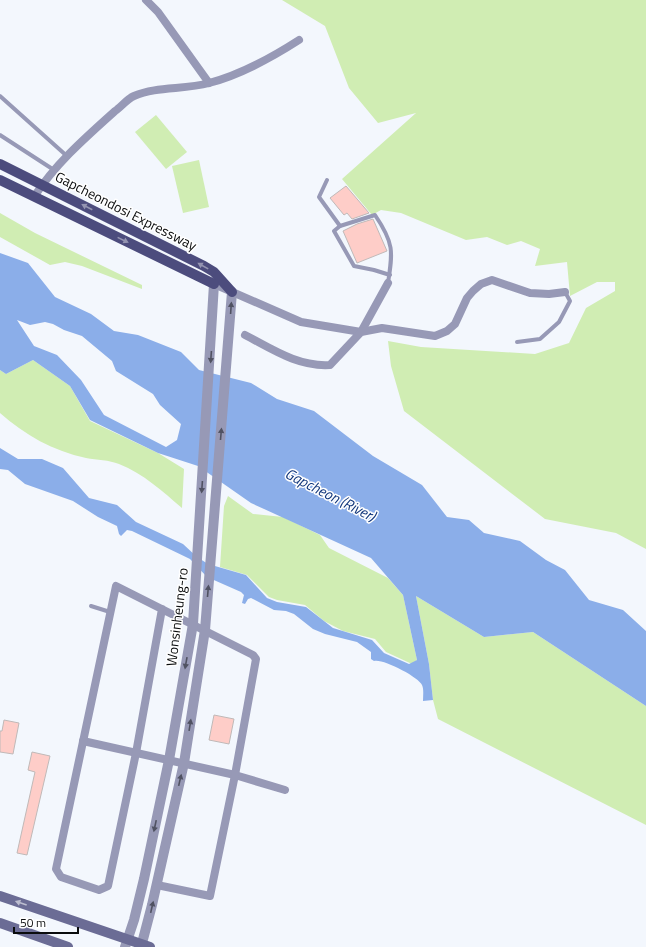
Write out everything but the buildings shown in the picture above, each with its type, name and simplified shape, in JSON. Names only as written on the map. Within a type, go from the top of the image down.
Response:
[{"type":"main road","name":"Gapcheondosi Expressway","points":[[0,164],[204,266],[214,272],[232,292]]},
{"type":"main road","name":"Gapcheondosi Expressway","points":[[0,180],[214,284]]},
{"type":"main road","points":[[0,896],[126,943],[144,946]]},
{"type":"main road","points":[[0,923],[68,947]]},
{"type":"street","points":[[146,0],[158,12],[209,83]]},
{"type":"street","points":[[34,197],[42,184],[95,129],[133,96],[158,89],[189,87],[209,83],[268,60],[298,40]]},
{"type":"street","points":[[245,335],[297,362],[316,366],[330,366],[361,332],[389,279]]},
{"type":"street","points":[[214,284],[301,322],[361,332],[382,328],[435,336],[447,331],[455,324],[467,298],[473,291],[481,284],[492,280],[530,293],[549,294],[565,292]]},
{"type":"street","name":"Wonsinheung-ro","points":[[126,943],[144,878],[169,760],[193,624],[214,284]]},
{"type":"street","name":"Wonsinheung-ro","points":[[144,946],[184,763],[205,630],[232,292]]},
{"type":"street","points":[[157,885],[210,896],[235,775],[256,659],[253,655],[205,630],[116,586],[56,869],[61,877],[99,890],[108,886],[136,753],[162,609]]},
{"type":"street","points":[[83,741],[235,775],[285,790]]},
{"type":"lane","points":[[0,96],[68,157]]},
{"type":"lane","points":[[0,135],[55,170]]},
{"type":"lane","points":[[327,180],[319,197],[340,226]]},
{"type":"lane","points":[[375,216],[388,233],[392,257],[389,279],[354,266],[334,231],[340,226],[375,216]]},
{"type":"lane","points":[[517,342],[540,339],[559,322],[570,302],[565,292]]},
{"type":"lane","points":[[90,606],[110,612]]},
{"type":"green space","points":[[282,0],[646,0],[646,549],[616,533],[545,519],[404,411],[391,366],[388,341],[421,347],[535,354],[569,343],[586,308],[615,291],[615,282],[597,282],[570,296],[567,262],[535,266],[540,249],[521,241],[507,245],[487,237],[466,240],[401,213],[381,210],[372,215],[342,179],[416,113],[378,123],[349,88],[325,26]]},
{"type":"green space","points":[[156,115],[187,152],[166,169],[135,132]]},
{"type":"green space","points":[[199,160],[209,207],[183,213],[172,166]]},
{"type":"green space","points":[[0,213],[35,233],[142,285],[142,289],[82,266],[65,262],[50,265],[0,237]]},
{"type":"green space","points":[[33,360],[70,386],[90,421],[158,453],[184,469],[182,508],[152,483],[128,468],[119,464],[86,458],[62,451],[29,435],[0,413],[0,370],[6,374]]},
{"type":"green space","points":[[228,496],[253,514],[283,517],[320,535],[329,548],[388,578],[403,595],[417,660],[412,664],[386,652],[375,639],[343,631],[324,621],[305,605],[269,597],[247,575],[220,567],[224,506]]},
{"type":"green space","points":[[416,596],[484,637],[533,632],[646,706],[646,825],[438,719],[433,700],[429,664]]},
{"type":"water","name":"Gapcheon (River)","points":[[0,253],[28,263],[55,297],[91,314],[114,331],[138,335],[181,352],[199,370],[251,383],[277,399],[314,411],[373,456],[422,485],[447,517],[469,520],[484,533],[520,541],[546,560],[565,570],[589,600],[623,610],[646,631],[646,706],[533,632],[484,637],[416,596],[429,664],[433,700],[423,701],[422,685],[414,677],[392,665],[374,661],[371,659],[371,652],[357,642],[325,634],[313,629],[294,614],[286,611],[274,610],[251,598],[248,599],[245,604],[242,603],[244,595],[241,592],[207,577],[190,559],[132,531],[127,530],[121,536],[117,526],[98,517],[73,501],[25,484],[8,470],[0,469],[0,448],[18,459],[42,459],[63,468],[89,498],[117,505],[136,522],[183,544],[197,557],[208,564],[246,575],[267,598],[277,602],[306,607],[333,628],[372,640],[384,653],[409,664],[417,660],[403,595],[371,558],[251,503],[198,466],[158,453],[90,420],[70,386],[33,360],[6,374],[0,370]],"holes":[[[17,320],[30,325],[45,322],[82,336],[112,361],[116,371],[153,394],[160,405],[181,424],[177,440],[166,447],[104,415],[81,380],[57,355],[34,346]]]}]
